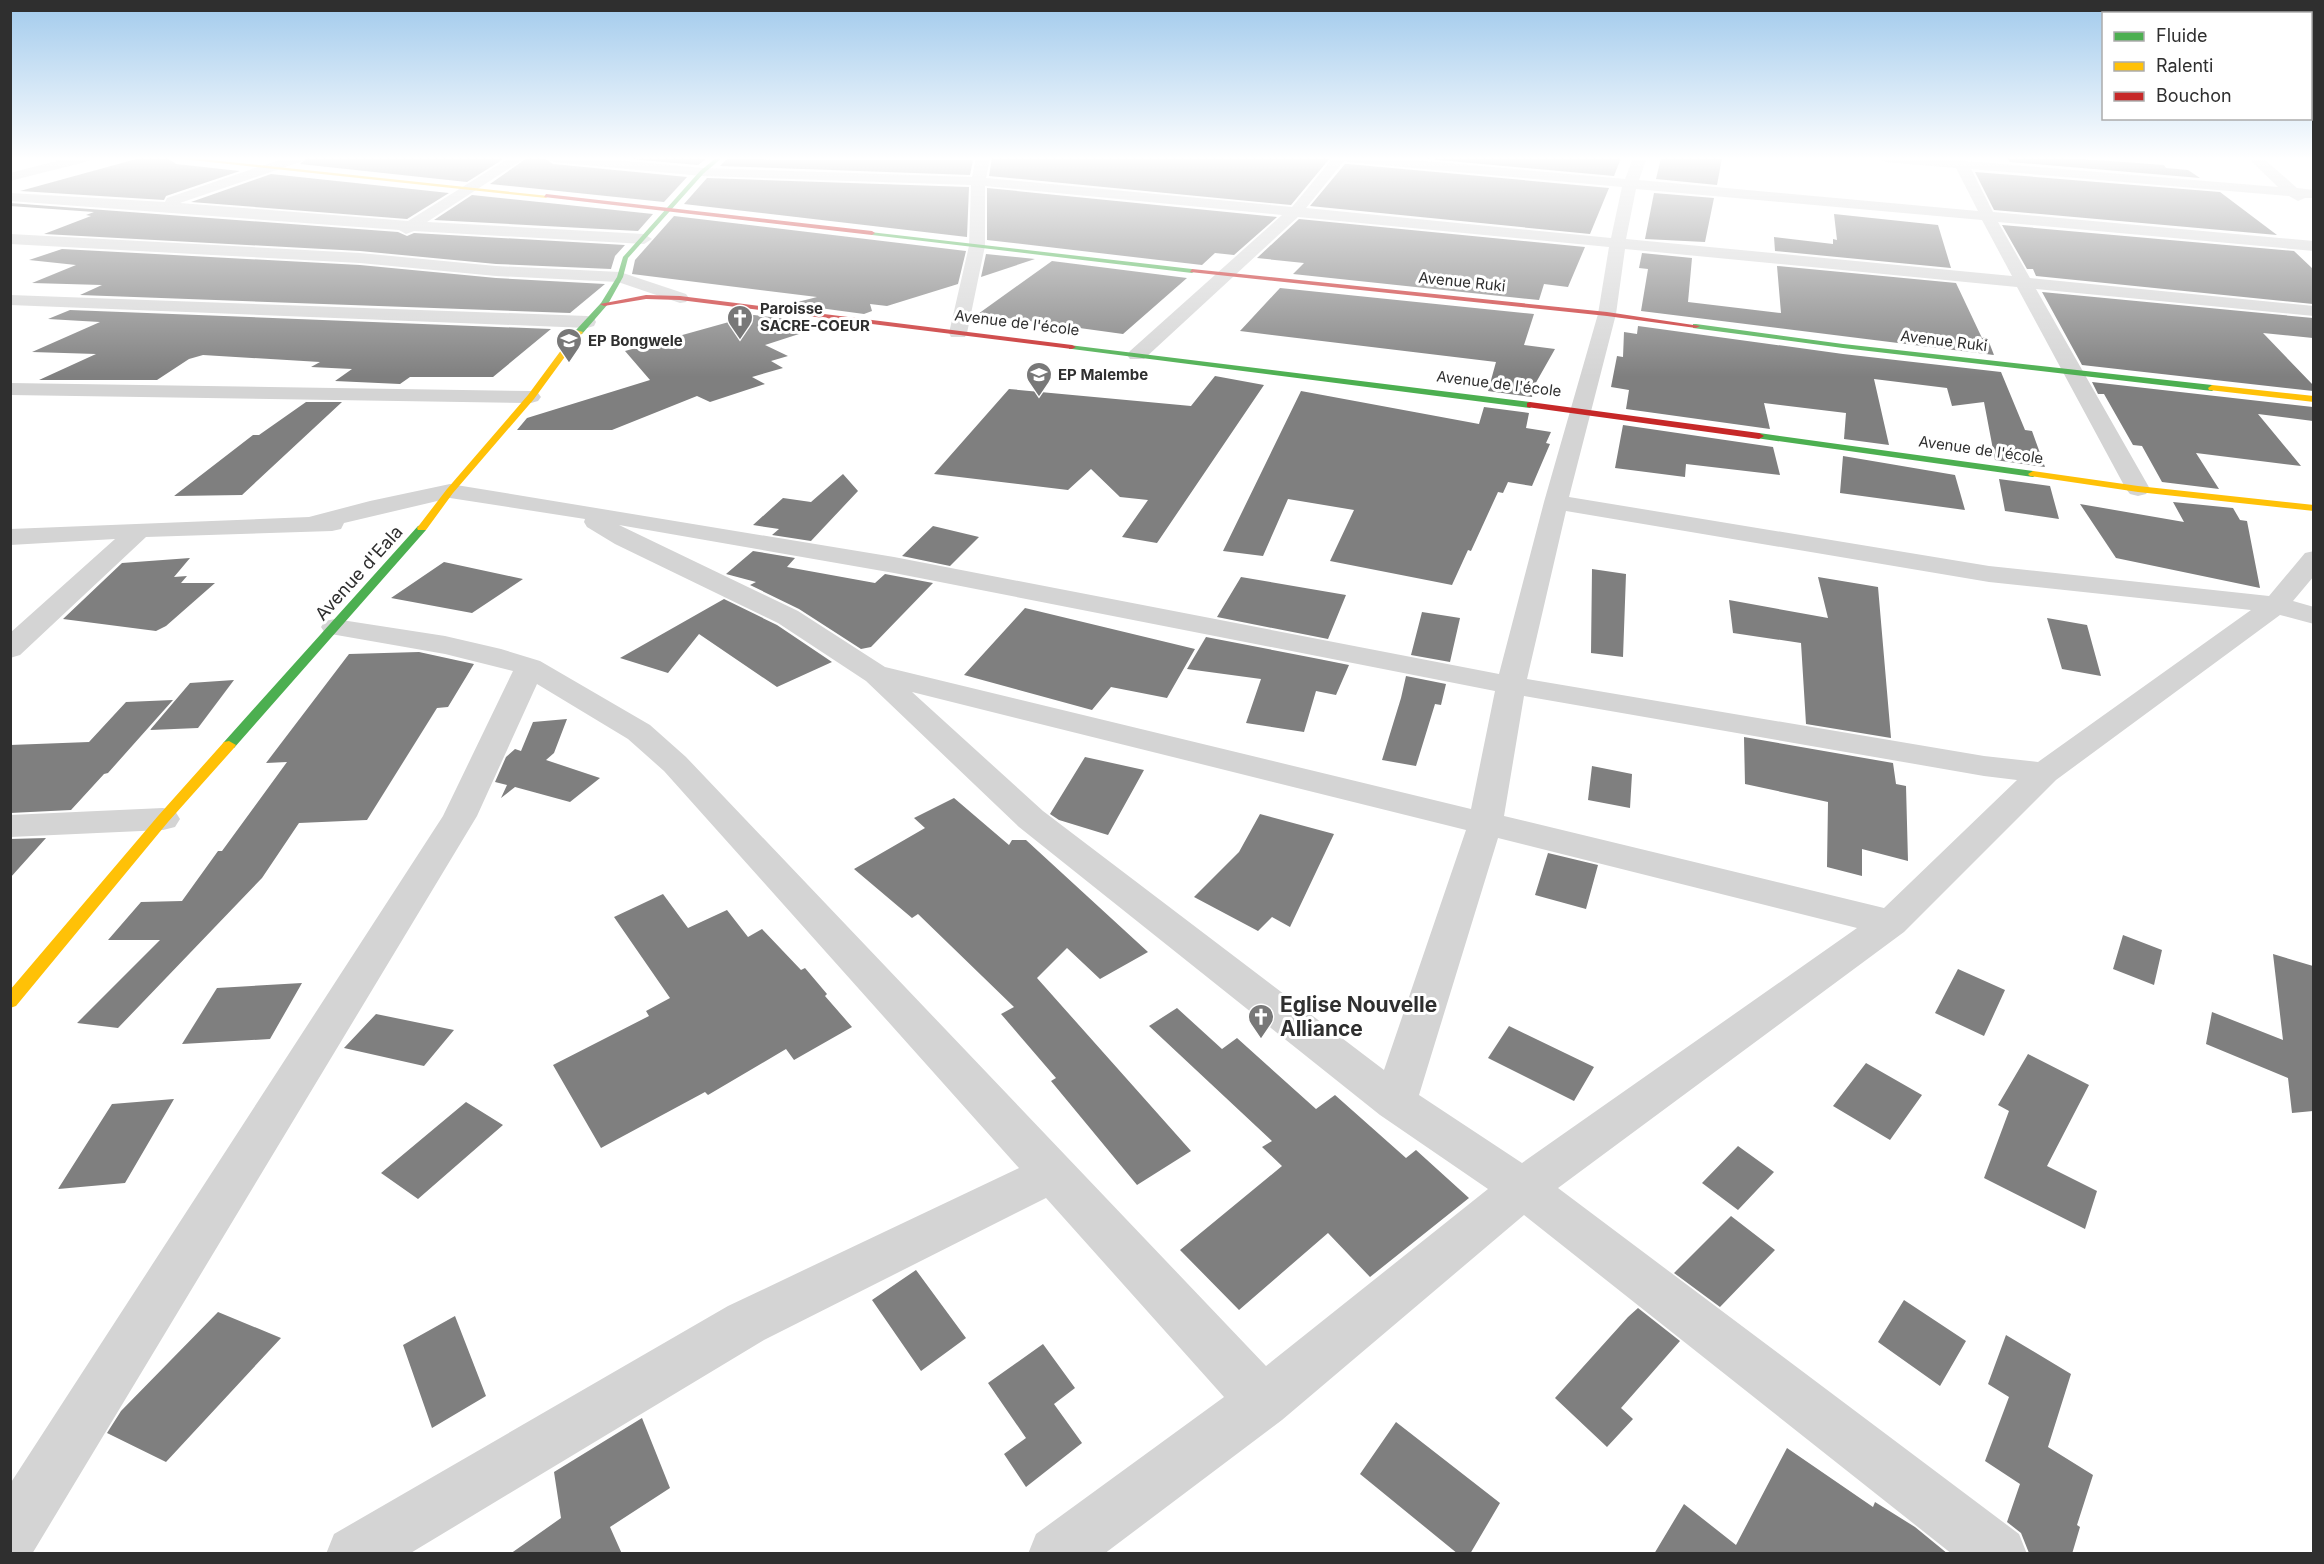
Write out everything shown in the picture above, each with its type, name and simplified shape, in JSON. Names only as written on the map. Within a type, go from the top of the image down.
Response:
[{"type":"street","points":[[360,258],[402,231]]},
{"type":"street","points":[[500,231],[644,239]]},
{"type":"street","name":"Avenue d'Eala","points":[[10,1002],[163,819],[429,521],[450,491],[531,397],[587,322],[604,304],[620,277],[625,258],[650,231]]},
{"type":"street","name":"Avenue Ruki","points":[[855,231],[1227,275],[1606,314],[1843,346],[2313,399]]},
{"type":"street","points":[[958,333],[977,246],[977,231]]},
{"type":"street","points":[[1137,355],[1274,231]]},
{"type":"street","points":[[1508,231],[2022,284],[2313,311]]},
{"type":"street","points":[[1395,1102],[1485,825],[1511,685],[1556,502],[1606,314],[1620,231]]},
{"type":"street","points":[[1997,231],[2022,284],[2075,372],[2138,489]]},
{"type":"street","points":[[2146,231],[2313,246]]},
{"type":"street","points":[[10,239],[360,258],[496,271],[620,277],[680,298]]},
{"type":"street","name":"Avenue de l'école","points":[[604,304],[646,297],[680,298],[1580,411],[2138,489],[2313,508]]},
{"type":"street","points":[[10,300],[587,322]]},
{"type":"street","points":[[10,389],[531,397]]},
{"type":"street","points":[[312,525],[370,508],[450,491],[894,565],[1511,685],[1984,766],[2044,773]]},
{"type":"street","points":[[1556,502],[1989,574],[2295,611]]},
{"type":"street","points":[[586,512],[597,524],[624,539],[788,617],[876,675],[1031,819],[1395,1102],[1523,1188],[2000,1554]]},
{"type":"street","points":[[10,537],[139,530],[429,521]]},
{"type":"street","points":[[10,649],[139,530]]},
{"type":"street","points":[[1056,1554],[1263,1401],[1523,1188],[1891,923],[2044,773],[2295,611],[2313,559]]},
{"type":"street","points":[[335,627],[445,645],[491,655],[530,667],[639,732],[675,764],[1263,1401]]},
{"type":"street","points":[[10,1536],[460,816],[530,667]]},
{"type":"street","points":[[876,675],[1891,923]]},
{"type":"street","points":[[10,826],[163,819]]},
{"type":"street","points":[[354,1554],[746,1323],[1053,1173]]},
{"type":"building","points":[[52,231],[384,231],[398,232],[407,236],[414,233],[625,245],[615,256],[611,269],[496,264],[360,251],[44,234]]},
{"type":"building","points":[[661,231],[799,231],[966,251],[958,284],[887,306],[870,304],[872,311],[864,314],[790,304],[817,297],[632,274],[635,260]]},
{"type":"building","points":[[915,231],[967,231],[967,237]]},
{"type":"building","points":[[987,231],[1261,231],[1234,255],[1215,253],[1202,265],[987,240]]},
{"type":"building","points":[[1286,231],[1421,231],[1585,247],[1568,287],[1544,284],[1539,300],[1293,274],[1304,263],[1257,258]]},
{"type":"building","points":[[1560,231],[1591,231],[1590,234]]},
{"type":"building","points":[[1647,231],[1707,231],[1705,242],[1645,239]]},
{"type":"building","points":[[1836,231],[1940,231],[1951,268],[1775,251],[1774,237],[1833,244],[1833,239],[1837,240]]},
{"type":"building","points":[[2005,231],[2069,231],[2294,251],[2313,269],[2313,304],[2036,276],[2033,269],[2027,269]]},
{"type":"building","points":[[2232,231],[2272,231],[2277,235]]},
{"type":"building","points":[[62,249],[360,265],[496,278],[605,284],[570,313],[80,295],[102,285],[32,283],[76,265],[29,260]]},
{"type":"building","points":[[1642,253],[1692,258],[1688,302],[1781,313],[1777,266],[1956,283],[1982,338],[1987,337],[1994,355],[1641,311],[1648,269],[1639,268]]},
{"type":"building","points":[[986,254],[1035,259],[981,277]]},
{"type":"building","points":[[1052,261],[1187,278],[1123,334],[978,314]]},
{"type":"building","points":[[1280,288],[1534,314],[1524,345],[1555,349],[1534,386],[1532,397],[1488,391],[1496,362],[1240,331]]},
{"type":"building","points":[[2042,292],[2313,318],[2313,338],[2263,333],[2313,385],[2313,391],[2082,365]]},
{"type":"building","points":[[70,310],[551,329],[493,377],[410,377],[400,384],[335,381],[352,369],[311,367],[320,362],[203,355],[189,359],[157,380],[39,380],[96,354],[32,352],[100,322],[48,319]]},
{"type":"building","points":[[754,315],[830,324],[765,345],[788,356],[771,361],[783,368],[752,377],[765,384],[710,402],[697,396],[612,430],[517,430],[527,418],[650,380],[625,351]]},
{"type":"building","points":[[1638,326],[1843,354],[2001,372],[2025,430],[2032,431],[2045,467],[1995,460],[1984,402],[1952,406],[1947,388],[1874,379],[1889,445],[1844,439],[1846,413],[1764,403],[1770,429],[1626,409],[1629,390],[1611,387],[1617,356],[1623,357],[1624,332],[1637,334]]},
{"type":"building","points":[[1215,376],[1264,385],[1157,543],[1122,537],[1148,500],[1120,497],[1091,469],[1068,490],[934,474],[1009,389],[1191,406]]},
{"type":"building","points":[[2092,382],[2313,407],[2313,421],[2258,414],[2301,466],[2196,453],[2219,489],[2162,482],[2142,446],[2133,445],[2104,394],[2098,394]]},
{"type":"building","points":[[1301,391],[1479,424],[1484,407],[1529,413],[1526,428],[1551,432],[1546,443],[1550,444],[1532,486],[1508,482],[1503,493],[1498,492],[1471,551],[1468,550],[1452,585],[1330,561],[1354,510],[1288,499],[1263,556],[1223,551]]},
{"type":"building","points":[[306,402],[342,402],[242,495],[174,496],[253,435],[259,435]]},
{"type":"building","points":[[1623,425],[1773,447],[1780,475],[1686,464],[1685,477],[1615,468]]},
{"type":"building","points":[[1843,456],[1955,475],[1965,510],[1840,493]]},
{"type":"building","points":[[843,474],[858,491],[811,541],[772,535],[779,529],[753,525],[783,498],[811,502]]},
{"type":"building","points":[[1999,479],[2050,486],[2059,519],[2005,511]]},
{"type":"building","points":[[2173,502],[2233,508],[2240,520],[2247,521],[2260,588],[2116,558],[2080,504],[2184,522]]},
{"type":"building","points":[[933,526],[979,537],[950,566],[902,556]]},
{"type":"building","points":[[753,551],[795,558],[787,567],[875,583],[885,574],[933,583],[871,647],[861,649],[799,609],[750,585],[756,582],[726,574]]},
{"type":"building","points":[[190,558],[174,577],[187,576],[181,583],[215,583],[166,626],[156,631],[63,619],[122,563]]},
{"type":"building","points":[[444,562],[523,579],[472,613],[391,598]]},
{"type":"building","points":[[1592,569],[1626,574],[1623,657],[1591,653]]},
{"type":"building","points":[[1241,577],[1346,595],[1328,639],[1217,617]]},
{"type":"building","points":[[1818,577],[1878,587],[1891,738],[1806,724],[1801,643],[1733,633],[1729,600],[1828,618]]},
{"type":"building","points":[[724,599],[777,625],[832,662],[777,687],[699,634],[668,673],[620,658]]},
{"type":"building","points":[[1025,608],[1195,649],[1167,698],[1111,687],[1092,710],[964,675]]},
{"type":"building","points":[[1422,612],[1460,618],[1450,662],[1411,655]]},
{"type":"building","points":[[2047,618],[2087,625],[2101,676],[2062,669]]},
{"type":"building","points":[[1206,637],[1349,665],[1336,695],[1316,691],[1304,732],[1246,723],[1261,679],[1187,669]]},
{"type":"building","points":[[419,652],[474,664],[448,707],[437,708],[367,820],[299,823],[262,878],[118,1028],[77,1023],[160,940],[108,940],[141,902],[182,901],[287,762],[266,763],[349,654]]},
{"type":"building","points":[[1406,676],[1446,684],[1441,705],[1435,704],[1416,766],[1382,760]]},
{"type":"building","points":[[234,680],[198,728],[150,730],[190,683]]},
{"type":"building","points":[[173,700],[108,773],[104,774],[71,810],[10,813],[10,745],[89,742],[126,702]]},
{"type":"building","points":[[567,719],[554,753],[546,760],[600,778],[570,802],[515,787],[501,798],[507,785],[495,782],[506,757],[515,749],[521,751],[533,722]]},
{"type":"building","points":[[1744,737],[1893,763],[1896,784],[1906,786],[1908,861],[1862,849],[1862,876],[1827,867],[1828,802],[1745,784]]},
{"type":"building","points":[[1085,757],[1144,770],[1108,835],[1059,820],[1050,814]]},
{"type":"building","points":[[1592,766],[1632,774],[1630,808],[1588,800]]},
{"type":"building","points":[[954,798],[1009,845],[1012,840],[1026,840],[1148,952],[1100,979],[1067,948],[1037,978],[1191,1151],[1137,1185],[1051,1081],[1056,1078],[1001,1014],[1014,1007],[918,914],[912,918],[854,869],[925,828],[914,818]]},
{"type":"building","points":[[1260,814],[1334,834],[1290,927],[1272,917],[1258,931],[1194,897],[1239,852]]},
{"type":"building","points":[[46,838],[10,878],[10,839]]},
{"type":"building","points":[[1548,853],[1598,865],[1586,909],[1535,895]]},
{"type":"building","points":[[663,894],[688,928],[727,910],[748,937],[762,929],[801,970],[805,968],[827,994],[825,996],[852,1027],[794,1060],[786,1049],[708,1095],[705,1092],[601,1148],[553,1065],[649,1016],[646,1011],[670,998],[614,917]]},
{"type":"building","points":[[2123,935],[2162,950],[2154,985],[2113,969]]},
{"type":"building","points":[[2273,954],[2313,966],[2313,1111],[2292,1113],[2288,1078],[2206,1044],[2212,1012],[2283,1040]]},
{"type":"building","points":[[1958,969],[2005,990],[1984,1036],[1935,1013]]},
{"type":"building","points":[[302,983],[270,1039],[182,1044],[217,988]]},
{"type":"building","points":[[1177,1008],[1222,1049],[1237,1038],[1316,1109],[1335,1095],[1406,1158],[1416,1150],[1469,1198],[1370,1277],[1328,1233],[1239,1310],[1180,1250],[1282,1166],[1262,1147],[1272,1141],[1149,1026]]},
{"type":"building","points":[[376,1014],[454,1030],[424,1066],[344,1048]]},
{"type":"building","points":[[1509,1026],[1594,1067],[1574,1101],[1488,1058]]},
{"type":"building","points":[[2028,1054],[2089,1085],[2047,1166],[2097,1191],[2085,1229],[1984,1178],[2009,1111],[1998,1105]]},
{"type":"building","points":[[1866,1063],[1922,1095],[1890,1140],[1833,1106]]},
{"type":"building","points":[[174,1099],[125,1183],[58,1189],[112,1104]]},
{"type":"building","points":[[466,1102],[503,1125],[418,1199],[381,1173]]},
{"type":"building","points":[[1738,1146],[1774,1172],[1738,1210],[1702,1183]]},
{"type":"building","points":[[1731,1216],[1775,1250],[1720,1307],[1674,1273]]},
{"type":"building","points":[[916,1270],[966,1338],[921,1371],[872,1300]]},
{"type":"building","points":[[1904,1300],[1966,1341],[1940,1386],[1878,1342]]},
{"type":"building","points":[[1638,1308],[1680,1341],[1621,1408],[1633,1419],[1607,1447],[1555,1398]]},
{"type":"building","points":[[218,1312],[281,1338],[166,1462],[107,1433],[121,1411]]},
{"type":"building","points":[[455,1316],[486,1396],[432,1428],[403,1345]]},
{"type":"building","points":[[2006,1335],[2071,1374],[2048,1447],[2093,1475],[2077,1525],[2080,1527],[2072,1554],[2029,1553],[2021,1533],[2007,1522],[2020,1484],[1985,1461],[2009,1397],[1988,1384]]},
{"type":"building","points":[[1043,1344],[1075,1388],[1054,1404],[1082,1443],[1026,1487],[1004,1454],[1026,1438],[988,1383]]},
{"type":"building","points":[[642,1418],[670,1488],[610,1527],[622,1554],[510,1554],[561,1518],[554,1472]]},
{"type":"building","points":[[1396,1422],[1500,1503],[1470,1554],[1458,1554],[1360,1474]]},
{"type":"building","points":[[1787,1448],[1873,1507],[1875,1502],[1915,1527],[1948,1554],[1654,1554],[1684,1504],[1736,1545]]},
{"type":"traffic: fast","points":[[579,332],[604,304],[620,277],[625,258],[649,231]]},
{"type":"traffic: fast","points":[[872,233],[1192,271]]},
{"type":"traffic: fast","points":[[1696,326],[1843,346],[2212,388]]},
{"type":"traffic: fast","points":[[1072,347],[1530,405]]},
{"type":"traffic: fast","points":[[1759,436],[2033,474]]},
{"type":"traffic: fast","points":[[229,745],[422,528]]},
{"type":"traffic: slow","points":[[422,528],[450,491],[531,397],[579,332]]},
{"type":"traffic: slow","points":[[2212,388],[2314,399]]},
{"type":"traffic: slow","points":[[2033,474],[2138,489],[2314,508]]},
{"type":"traffic: slow","points":[[10,1002],[163,819],[229,745]]},
{"type":"traffic: jam","points":[[854,231],[872,233]]},
{"type":"traffic: jam","points":[[1192,271],[1607,314],[1696,326]]},
{"type":"traffic: jam","points":[[604,304],[646,297],[680,298],[1072,347]]},
{"type":"traffic: jam","points":[[1530,405],[1759,436]]},
{"type":"place","name":"Paroisse SACRE-COEUR","points":[[740,341]]},
{"type":"place","name":"EP Bongwele","points":[[569,364]]},
{"type":"place","name":"EP Malembe","points":[[1039,398]]},
{"type":"place","name":"Eglise Nouvelle Alliance","points":[[1261,1040]]}]
